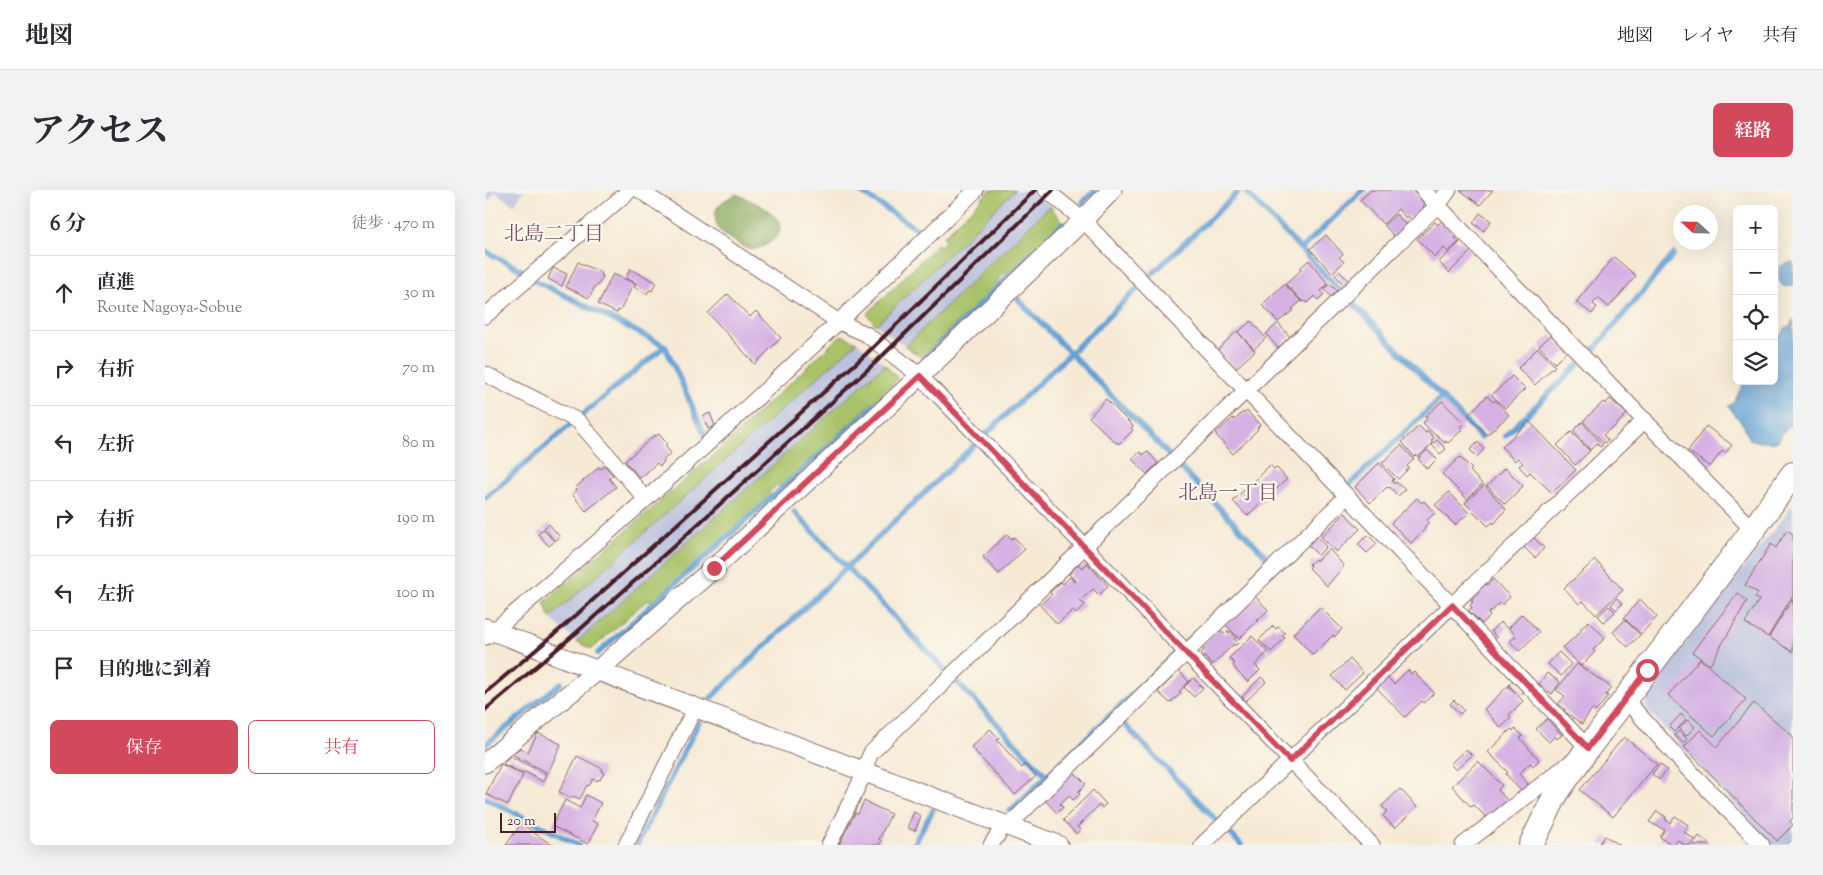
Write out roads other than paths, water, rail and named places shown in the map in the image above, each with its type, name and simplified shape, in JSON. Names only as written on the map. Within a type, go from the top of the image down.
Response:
[{"type":"main road","points":[[1531,845],[1556,794],[1587,750],[1793,474]]},
{"type":"street","points":[[485,316],[630,190]]},
{"type":"street","points":[[639,190],[839,322],[866,334],[920,376],[1372,845]]},
{"type":"street","points":[[488,632],[646,499],[839,322],[975,190]]},
{"type":"street","points":[[1046,190],[1083,220],[1452,605],[1587,750],[1463,845]]},
{"type":"street","points":[[485,763],[597,671],[714,568],[920,376],[1112,190]]},
{"type":"street","points":[[1423,190],[1753,530]]},
{"type":"street","points":[[829,845],[864,772],[871,752],[1438,206],[1449,190]]},
{"type":"street","points":[[485,374],[578,421],[646,499]]},
{"type":"street","points":[[1202,845],[1645,420]]},
{"type":"street","points":[[991,845],[1006,825],[1347,496]]},
{"type":"street","points":[[488,632],[597,671],[1058,845]]},
{"type":"street","points":[[1625,699],[1686,767],[1762,845]]},
{"type":"street","points":[[626,845],[695,708]]},
{"type":"water","points":[[1793,262],[1793,286],[1784,287],[1780,283],[1779,278],[1780,266]]},
{"type":"water","points":[[1793,319],[1793,423],[1778,441],[1763,442],[1749,439],[1744,426],[1728,406],[1734,403],[1742,385],[1778,385],[1778,337],[1785,328],[1791,325]]},
{"type":"waterway","points":[[858,190],[921,232]]},
{"type":"waterway","points":[[1083,202],[1095,190]]},
{"type":"waterway","points":[[1147,279],[1240,190]]},
{"type":"waterway","points":[[1244,190],[1341,291]]},
{"type":"waterway","points":[[1301,249],[1363,190]]},
{"type":"waterway","points":[[924,359],[1063,223]]},
{"type":"waterway","points":[[485,251],[525,272]]},
{"type":"waterway","points":[[1592,352],[1674,254]]},
{"type":"waterway","points":[[536,281],[665,346],[705,435]]},
{"type":"waterway","points":[[985,435],[1137,289]]},
{"type":"waterway","points":[[1018,299],[1169,455]]},
{"type":"waterway","points":[[1351,301],[1481,438]]},
{"type":"waterway","points":[[581,416],[665,346]]},
{"type":"waterway","points":[[1505,436],[1579,364]]},
{"type":"waterway","points":[[598,653],[884,397]]},
{"type":"waterway","points":[[1347,487],[1442,397]]},
{"type":"waterway","points":[[485,498],[570,425]]},
{"type":"waterway","points":[[711,698],[973,446]]},
{"type":"waterway","points":[[1178,465],[1271,561]]},
{"type":"waterway","points":[[794,512],[946,671]]},
{"type":"waterway","points":[[1185,643],[1196,633]]},
{"type":"waterway","points":[[1010,811],[1174,654]]},
{"type":"waterway","points":[[956,681],[1047,776]]},
{"type":"waterway","points":[[485,745],[561,683]]},
{"type":"waterway","points":[[1121,721],[1216,820]]},
{"type":"waterway","points":[[637,845],[699,722]]},
{"type":"waterway","points":[[485,798],[579,845]]},
{"type":"waterway","points":[[913,845],[933,810]]},
{"type":"waterway","points":[[1228,831],[1241,845]]},
{"type":"railway","points":[[485,693],[564,626],[865,355],[1035,190]]},
{"type":"railway","points":[[485,710],[674,546],[877,361],[1053,190]]},
{"type":"district","name":"北島二丁目","points":[[554,233]]},
{"type":"district","name":"北島一丁目","points":[[1228,492]]}]
